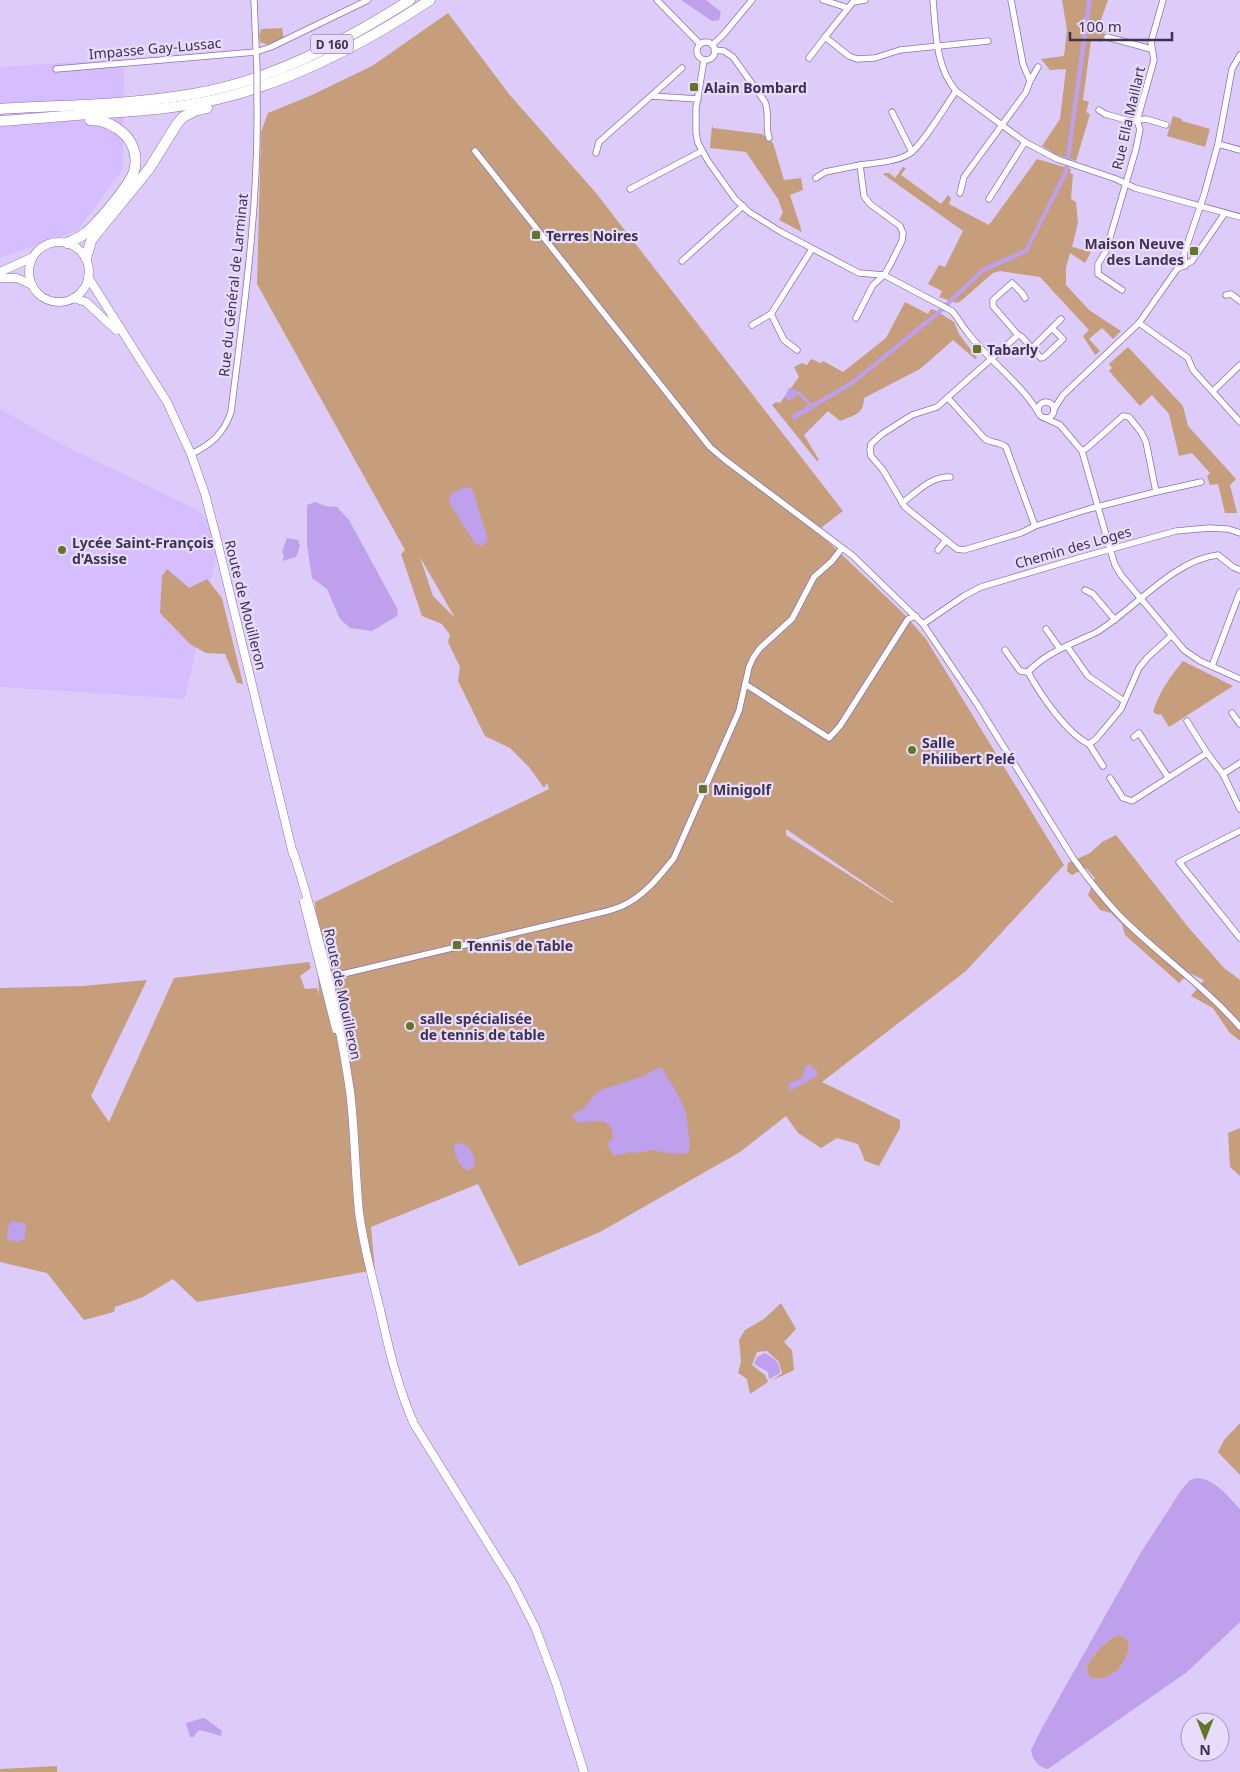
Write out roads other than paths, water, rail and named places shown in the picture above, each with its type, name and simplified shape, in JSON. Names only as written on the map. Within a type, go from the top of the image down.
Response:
[{"type":"highway","name":"D 160","points":[[0,109],[140,100],[193,94],[250,80],[312,54],[382,18],[410,0]]},
{"type":"highway","name":"D 160","points":[[0,121],[178,107],[225,97],[286,77],[316,64],[378,32],[430,0]]},
{"type":"highway","points":[[86,258],[91,241],[149,169],[183,117],[195,110],[214,106],[225,97]]},
{"type":"highway","points":[[0,102],[56,100],[73,105]]},
{"type":"highway","points":[[67,116],[80,120],[100,120],[120,130],[128,138],[133,148],[135,168],[128,184],[89,230],[77,239],[67,243]]},
{"type":"street","name":"Rue du Général de Larminat","points":[[191,454],[205,447],[219,436],[232,412],[252,236],[257,170],[258,100],[254,0]]},
{"type":"street","name":"Impasse Gay-Lussac","points":[[56,69],[256,52],[271,47],[368,0]]},
{"type":"street","points":[[657,0],[700,44]]},
{"type":"street","points":[[704,60],[712,57],[713,48],[752,0]]},
{"type":"street","points":[[823,0],[848,8]]},
{"type":"street","points":[[809,58],[848,8],[855,1],[865,0]]},
{"type":"street","points":[[933,0],[938,46],[945,75],[956,91],[1025,142],[1057,159],[1126,183],[1135,188],[1240,217]]},
{"type":"street","points":[[1011,0],[1023,64],[1030,81]]},
{"type":"street","name":"Rue Ella Maillart","points":[[1122,290],[1098,274],[1098,264],[1106,251],[1140,129],[1137,121],[1154,60],[1151,42],[1163,0]]},
{"type":"street","points":[[825,37],[849,56],[857,59],[875,58],[900,50],[988,41]]},
{"type":"street","points":[[1107,37],[1151,49]]},
{"type":"street","points":[[704,60],[697,54],[697,48],[705,42],[713,48],[724,50],[733,57],[766,102],[767,133],[769,138]]},
{"type":"street","points":[[1185,266],[1184,254],[1218,144],[1232,69],[1240,55]]},
{"type":"street","points":[[704,60],[695,125],[698,143],[728,190],[742,206],[781,232],[859,273],[884,275],[944,307],[959,318],[967,333],[1028,399],[1040,416],[1060,425]]},
{"type":"street","points":[[596,153],[599,142],[682,68]]},
{"type":"street","points":[[960,193],[964,177],[1026,92],[1038,68]]},
{"type":"street","points":[[816,178],[825,172],[902,157],[912,152],[956,91]]},
{"type":"street","points":[[651,96],[698,99]]},
{"type":"street","points":[[1099,110],[1105,114],[1130,122],[1146,119],[1166,125]]},
{"type":"street","points":[[892,112],[912,152]]},
{"type":"street","points":[[989,199],[1025,142]]},
{"type":"street","points":[[1218,144],[1240,150]]},
{"type":"street","points":[[475,151],[710,447],[853,556],[923,624],[977,704],[1089,881],[1126,922],[1208,993],[1240,1027]]},
{"type":"street","points":[[630,189],[702,151]]},
{"type":"street","points":[[856,318],[873,285],[884,275],[902,241],[903,233],[900,226],[870,204],[864,196],[860,165]]},
{"type":"street","points":[[682,261],[742,206]]},
{"type":"street","points":[[1045,418],[1050,417],[1063,395],[1139,323],[1177,269],[1192,261],[1198,254],[1225,213]]},
{"type":"street","points":[[58,241],[67,243],[81,251],[86,258],[89,268],[88,277],[85,286],[73,298],[66,301],[51,301],[38,294],[32,285],[29,267],[32,258],[41,247],[49,243],[58,241]]},
{"type":"street","points":[[752,325],[772,314],[812,249]]},
{"type":"street","points":[[0,272],[32,258]]},
{"type":"street","points":[[88,277],[134,351]]},
{"type":"street","points":[[0,278],[17,278],[32,285]]},
{"type":"street","points":[[1025,298],[1012,283],[993,300],[994,306],[1018,335],[1041,358],[1063,340],[1052,328]]},
{"type":"street","points":[[1226,295],[1231,294],[1240,301]]},
{"type":"street","points":[[73,298],[86,302],[100,313],[134,351]]},
{"type":"street","points":[[772,314],[784,340],[797,350]]},
{"type":"street","points":[[1032,348],[1061,319]]},
{"type":"street","points":[[1139,323],[1188,358],[1193,370],[1240,422]]},
{"type":"street","points":[[1018,335],[937,407],[912,416],[882,434],[871,444],[871,456],[908,511],[957,549],[964,550],[1021,534],[1035,526],[1098,506],[1201,482]]},
{"type":"street","name":"Route de Mouilleron","points":[[134,351],[167,402],[191,454],[205,494],[311,931],[347,1070]]},
{"type":"street","points":[[1213,391],[1240,365]]},
{"type":"street","points":[[1038,412],[1039,407],[1063,395]]},
{"type":"street","points":[[948,398],[985,439],[990,442],[1002,443],[1006,447],[1035,526]]},
{"type":"street","points":[[1028,399],[1045,403],[1054,410],[1060,425],[1082,451],[1110,549],[1121,576],[1184,650],[1240,679]]},
{"type":"street","points":[[1082,451],[1123,416],[1129,417],[1146,442],[1156,492]]},
{"type":"street","points":[[902,503],[934,479],[950,477]]},
{"type":"street","name":"Chemin des Loges","points":[[923,624],[964,596],[981,587],[1110,549],[1176,531],[1209,528],[1228,529],[1240,533]]},
{"type":"street","points":[[938,550],[946,540]]},
{"type":"street","points":[[328,977],[587,916],[620,906],[640,896],[674,858],[740,712],[745,684],[753,658],[760,648],[792,619],[814,577],[832,561],[842,548]]},
{"type":"street","points":[[1005,650],[1020,671],[1028,672],[1060,649],[1092,634],[1115,620],[1168,576],[1205,557],[1218,556],[1240,570]]},
{"type":"street","points":[[1085,590],[1093,594],[1115,620]]},
{"type":"street","points":[[1212,666],[1240,592]]},
{"type":"street","points":[[745,684],[829,738],[840,726],[908,619],[916,616]]},
{"type":"street","points":[[1046,629],[1060,649]]},
{"type":"street","points":[[1089,744],[1096,739],[1121,709],[1139,668],[1171,636]]},
{"type":"street","points":[[1067,646],[1088,676],[1124,701]]},
{"type":"street","points":[[1028,672],[1034,684],[1068,728],[1080,740],[1089,744],[1103,766]]},
{"type":"street","points":[[1232,713],[1240,724]]},
{"type":"street","points":[[1187,721],[1223,774],[1240,810]]},
{"type":"street","points":[[1134,737],[1139,733],[1168,777]]},
{"type":"street","points":[[1110,778],[1123,798],[1132,801],[1207,753]]},
{"type":"street","points":[[1223,774],[1240,763]]},
{"type":"street","points":[[1240,831],[1180,862],[1240,938]]},
{"type":"street","name":"Route de Mouilleron","points":[[293,851],[312,913],[338,1014],[347,1070]]},
{"type":"street","points":[[311,931],[319,948],[328,977],[326,991]]},
{"type":"street","points":[[347,1070],[359,1213],[394,1370],[404,1401],[414,1424],[512,1582],[535,1627],[556,1683],[584,1772]]},
{"type":"place","name":"Alain Bombard","points":[[694,87]]},
{"type":"place","name":"Terres Noires","points":[[536,235]]},
{"type":"place","name":"Maison Neuve des Landes","points":[[1194,251]]},
{"type":"place","name":"Tabarly","points":[[977,349]]},
{"type":"place","name":"Lycée Saint-François d'Assise","points":[[62,550]]},
{"type":"place","name":"Salle Philibert Pelé","points":[[912,750]]},
{"type":"place","name":"Minigolf","points":[[703,789]]},
{"type":"place","name":"Tennis de Table","points":[[457,945]]},
{"type":"place","name":"salle spécialisée de tennis de table","points":[[410,1026]]}]
